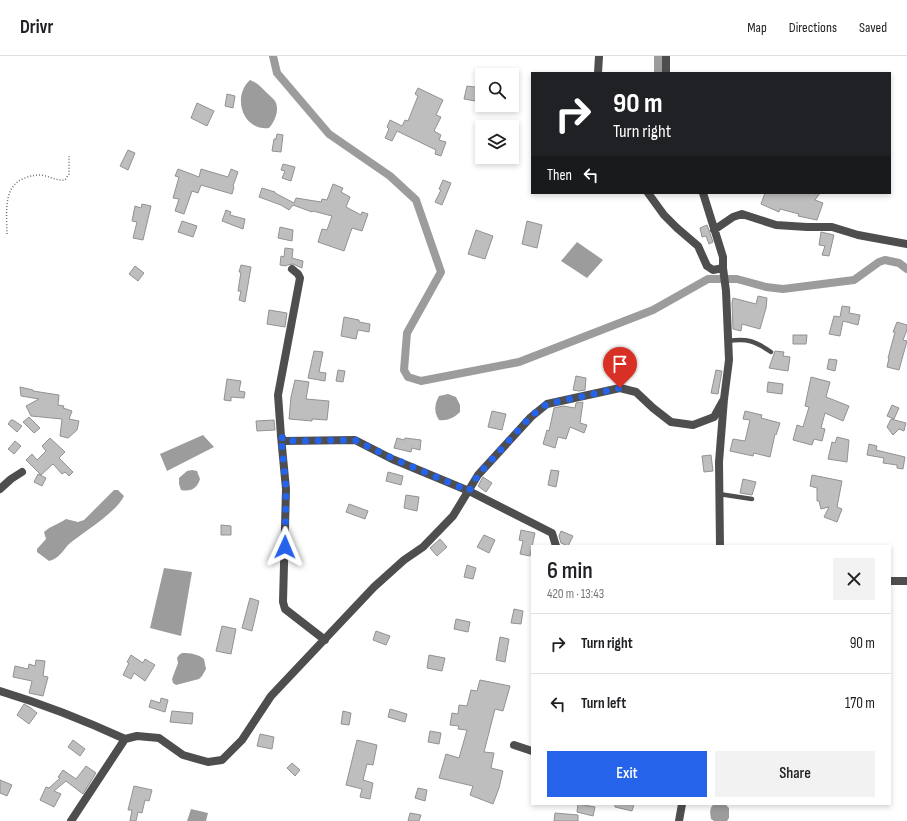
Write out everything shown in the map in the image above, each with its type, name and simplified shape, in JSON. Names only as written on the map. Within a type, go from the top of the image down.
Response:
[{"type":"street","points":[[598,72],[599,56]]},
{"type":"street","points":[[666,56],[666,72]]},
{"type":"street","points":[[649,194],[672,224],[698,246],[707,266],[713,270],[722,268]]},
{"type":"street","points":[[703,194],[722,257],[722,268],[726,290],[729,360],[719,462],[720,545]]},
{"type":"street","points":[[714,230],[733,216],[742,214],[776,224],[807,227],[832,227],[858,235],[907,244]]},
{"type":"street","points":[[292,269],[300,278],[278,395],[286,489],[283,602],[285,609],[325,640]]},
{"type":"street","points":[[0,691],[91,723],[125,739],[137,736],[159,738],[183,755],[208,762],[222,760],[242,740],[271,696],[374,587],[404,560],[423,546],[454,516],[478,475],[531,416],[547,404],[620,388],[636,392],[671,422],[693,425],[714,417],[724,399]]},
{"type":"street","points":[[281,436],[284,441],[355,440],[392,458],[469,491],[552,533],[556,545]]},
{"type":"street","points":[[0,489],[22,472]]},
{"type":"street","points":[[891,581],[907,580]]},
{"type":"street","points":[[71,821],[125,739]]},
{"type":"street","points":[[514,745],[531,751]]},
{"type":"street","points":[[679,821],[682,805]]},
{"type":"lane","points":[[728,340],[749,340],[760,344],[771,352]]},
{"type":"lane","points":[[719,494],[752,499]]},
{"type":"path","points":[[7,234],[7,203],[11,189],[21,180],[32,176],[41,175],[65,180],[69,174],[69,156]]},
{"type":"shaded area","points":[[250,80],[262,88],[275,101],[277,111],[269,128],[252,124],[246,118],[243,111],[241,103],[242,95]]},
{"type":"shaded area","points":[[577,242],[603,260],[587,278],[561,261]]},
{"type":"shaded area","points":[[448,394],[456,397],[460,405],[460,412],[450,419],[439,420],[435,411],[436,402],[439,396]]},
{"type":"shaded area","points":[[203,435],[214,447],[167,471],[160,454]]},
{"type":"shaded area","points":[[187,471],[197,471],[200,479],[197,485],[191,490],[181,490],[179,478]]},
{"type":"shaded area","points":[[114,490],[118,490],[124,496],[120,502],[107,515],[68,545],[58,557],[49,561],[37,552],[37,549],[46,539],[44,532],[66,519],[78,522],[84,520]]},
{"type":"shaded area","points":[[164,568],[192,572],[181,636],[150,628]]},
{"type":"shaded area","points":[[182,653],[194,654],[202,657],[204,659],[206,669],[199,679],[176,685],[173,683],[172,679],[178,663],[177,658]]},
{"type":"shaded area","points":[[726,805],[729,808],[729,818],[727,821],[714,821],[711,819],[710,813],[712,806]]},
{"type":"shaded area","points":[[191,809],[208,813],[206,821],[187,821]]},
{"type":"building","points":[[467,86],[475,87],[475,101],[464,99]]},
{"type":"building","points":[[418,88],[443,100],[436,115],[441,117],[434,131],[441,135],[439,140],[446,142],[441,156],[435,154],[436,150],[397,131],[392,141],[385,138],[389,129],[387,127],[390,120],[402,126],[405,120],[408,121],[418,96],[415,94]]},
{"type":"building","points":[[227,94],[235,96],[233,108],[225,106]]},
{"type":"building","points":[[197,103],[214,111],[207,126],[191,118]]},
{"type":"building","points":[[277,134],[283,135],[281,152],[272,151],[274,139],[276,139]]},
{"type":"building","points":[[128,150],[135,153],[128,170],[120,166]]},
{"type":"building","points":[[283,164],[295,167],[291,181],[282,178],[285,171],[281,170]]},
{"type":"building","points":[[178,169],[199,177],[201,169],[228,177],[231,169],[238,172],[232,194],[201,185],[198,193],[192,191],[184,214],[175,211],[179,199],[173,198],[179,177],[175,176]]},
{"type":"building","points":[[443,180],[451,183],[442,205],[435,202],[441,190],[439,189]]},
{"type":"building","points":[[333,184],[343,188],[341,192],[350,197],[346,207],[361,215],[362,212],[368,214],[362,231],[352,228],[344,251],[318,242],[322,229],[327,230],[332,216],[312,212],[293,205],[289,210],[281,205],[259,197],[262,188],[275,192],[294,203],[296,198],[321,202],[322,199],[327,200]]},
{"type":"building","points":[[765,194],[819,194],[815,200],[823,203],[817,220],[798,216],[799,214],[780,209],[779,212],[761,204]]},
{"type":"building","points":[[142,204],[151,206],[143,240],[133,238],[137,222],[132,221],[135,206],[141,208]]},
{"type":"building","points":[[226,210],[231,212],[230,215],[245,219],[243,229],[222,221]]},
{"type":"building","points":[[182,221],[197,226],[193,237],[178,232]]},
{"type":"building","points":[[527,221],[542,225],[537,248],[522,244]]},
{"type":"building","points":[[707,225],[713,242],[709,244],[706,236],[702,237],[700,228]]},
{"type":"building","points":[[280,227],[293,230],[292,241],[278,238]]},
{"type":"building","points":[[476,230],[493,236],[485,259],[468,254]]},
{"type":"building","points":[[821,232],[834,235],[829,256],[822,255],[825,246],[819,245]]},
{"type":"building","points":[[285,248],[293,249],[292,258],[303,261],[302,268],[293,264],[286,266],[280,265],[281,256],[284,257]]},
{"type":"building","points":[[241,265],[251,267],[245,302],[239,300],[241,291],[238,291]]},
{"type":"building","points":[[135,266],[144,273],[138,281],[129,274]]},
{"type":"building","points":[[758,296],[767,298],[766,308],[760,329],[742,324],[741,331],[733,329],[733,298],[756,304]]},
{"type":"building","points":[[842,306],[850,307],[849,313],[860,315],[858,325],[843,321],[840,336],[829,334],[834,316],[840,317]]},
{"type":"building","points":[[269,310],[287,313],[285,327],[267,324]]},
{"type":"building","points":[[344,317],[370,324],[369,332],[358,330],[356,339],[341,336]]},
{"type":"building","points":[[897,322],[907,325],[907,330],[903,340],[907,341],[899,370],[887,367],[895,332],[893,332]]},
{"type":"building","points":[[793,335],[807,335],[806,344],[793,344]]},
{"type":"building","points":[[314,351],[323,352],[319,372],[326,373],[325,381],[308,378]]},
{"type":"building","points":[[775,351],[784,352],[783,356],[790,357],[788,371],[769,368]]},
{"type":"building","points":[[829,359],[837,360],[835,371],[827,369]]},
{"type":"building","points":[[338,370],[345,371],[343,382],[336,381]]},
{"type":"building","points":[[716,370],[722,371],[718,394],[711,393]]},
{"type":"building","points":[[576,376],[586,378],[585,390],[573,390]]},
{"type":"building","points":[[811,377],[830,382],[826,397],[849,406],[843,421],[825,413],[821,428],[825,429],[822,441],[814,439],[812,445],[793,440],[797,425],[803,427],[809,407],[805,406]]},
{"type":"building","points":[[227,379],[241,381],[239,391],[245,392],[244,398],[231,397],[231,401],[224,400]]},
{"type":"building","points":[[295,380],[309,382],[306,399],[329,401],[327,420],[312,419],[312,421],[289,419],[291,397]]},
{"type":"building","points":[[768,382],[783,384],[782,394],[767,392]]},
{"type":"building","points":[[20,387],[33,391],[59,395],[58,405],[64,406],[63,408],[72,411],[69,419],[79,421],[77,430],[68,438],[60,436],[62,419],[31,416],[26,406],[39,399],[21,396]]},
{"type":"building","points":[[583,402],[580,423],[587,425],[584,433],[570,427],[566,439],[558,437],[555,448],[543,444],[547,430],[549,431],[554,408],[563,406],[575,408],[576,403]]},
{"type":"building","points":[[892,405],[899,408],[894,419],[887,416]]},
{"type":"building","points":[[492,411],[506,414],[502,430],[488,427]]},
{"type":"building","points":[[745,411],[762,415],[761,418],[780,423],[776,435],[775,434],[770,457],[754,453],[753,456],[730,451],[733,439],[745,441],[750,420],[743,419]]},
{"type":"building","points":[[29,417],[40,428],[34,433],[23,422]]},
{"type":"building","points":[[891,419],[906,423],[904,431],[899,429],[893,435],[887,427]]},
{"type":"building","points":[[11,420],[22,426],[17,432],[8,424]]},
{"type":"building","points":[[274,420],[275,430],[257,431],[256,421]]},
{"type":"building","points":[[837,437],[849,440],[847,462],[828,459],[832,442],[835,443]]},
{"type":"building","points":[[50,438],[65,452],[59,458],[73,472],[69,476],[65,472],[62,474],[53,464],[41,475],[26,460],[32,454],[37,460],[46,451],[42,446]]},
{"type":"building","points":[[397,438],[404,440],[405,438],[421,440],[420,450],[412,448],[411,452],[394,448]]},
{"type":"building","points":[[15,441],[21,446],[14,454],[8,449]]},
{"type":"building","points":[[869,444],[877,446],[876,450],[905,457],[903,469],[897,468],[897,465],[883,463],[884,458],[867,455]]},
{"type":"building","points":[[711,455],[713,471],[704,472],[702,456]]},
{"type":"building","points":[[551,470],[559,471],[556,487],[548,485]]},
{"type":"building","points":[[388,472],[403,476],[401,485],[386,481]]},
{"type":"building","points":[[38,474],[46,478],[42,486],[34,482]]},
{"type":"building","points":[[812,475],[842,481],[837,507],[842,509],[837,522],[824,517],[829,507],[821,509],[819,501],[817,501],[817,488],[810,486]]},
{"type":"building","points":[[483,477],[492,483],[486,492],[478,486]]},
{"type":"building","points":[[743,479],[756,482],[752,495],[740,493]]},
{"type":"building","points":[[406,495],[419,497],[417,511],[404,508]]},
{"type":"building","points":[[349,504],[368,511],[365,519],[346,512]]},
{"type":"building","points":[[221,525],[231,526],[231,535],[221,535]]},
{"type":"building","points":[[521,530],[535,533],[532,545],[531,545],[530,556],[520,554],[523,541],[519,540]]},
{"type":"building","points":[[561,531],[573,536],[568,545],[566,545],[561,543],[559,536]]},
{"type":"building","points":[[484,535],[495,540],[489,553],[477,547]]},
{"type":"building","points":[[440,539],[447,547],[437,556],[430,548]]},
{"type":"building","points":[[467,565],[476,568],[473,579],[464,577]]},
{"type":"building","points":[[250,598],[259,601],[252,631],[242,628]]},
{"type":"building","points":[[514,609],[523,611],[521,624],[511,623]]},
{"type":"building","points":[[456,619],[470,622],[468,632],[454,629]]},
{"type":"building","points":[[222,626],[236,629],[231,654],[216,651]]},
{"type":"building","points":[[376,631],[390,636],[386,645],[373,640]]},
{"type":"building","points":[[500,637],[509,639],[505,662],[496,660]]},
{"type":"building","points":[[131,655],[143,663],[145,659],[155,665],[145,681],[134,673],[131,679],[123,675]]},
{"type":"building","points":[[429,655],[445,658],[442,671],[427,668]]},
{"type":"building","points":[[36,660],[45,661],[43,676],[48,677],[43,696],[29,693],[32,681],[13,677],[15,666],[28,669],[29,664],[35,666]]},
{"type":"building","points":[[480,680],[510,686],[503,711],[495,709],[484,752],[494,753],[491,768],[503,771],[493,804],[470,795],[473,786],[439,778],[446,754],[459,758],[467,730],[458,729],[459,726],[450,725],[452,713],[458,714],[459,705],[467,706],[471,690],[477,691]]},
{"type":"building","points":[[161,698],[168,700],[165,712],[149,707],[151,700],[160,703]]},
{"type":"building","points":[[24,704],[37,713],[29,724],[17,715]]},
{"type":"building","points":[[390,709],[407,714],[405,722],[388,717]]},
{"type":"building","points":[[172,711],[193,713],[192,724],[170,722]]},
{"type":"building","points":[[343,711],[351,713],[349,725],[341,724]]},
{"type":"building","points":[[430,731],[441,733],[439,744],[428,742]]},
{"type":"building","points":[[260,734],[274,737],[272,749],[257,746]]},
{"type":"building","points":[[73,740],[85,749],[80,756],[68,747]]},
{"type":"building","points":[[357,740],[377,745],[373,765],[367,764],[363,780],[373,783],[370,799],[360,797],[362,789],[346,785]]},
{"type":"building","points":[[292,763],[300,770],[295,776],[287,768]]},
{"type":"building","points":[[86,766],[96,773],[83,794],[66,781],[54,791],[61,794],[54,807],[40,800],[46,787],[49,788],[60,778],[58,777],[63,770],[76,779]]},
{"type":"building","points":[[0,780],[12,785],[7,796],[0,793]]},
{"type":"building","points":[[134,786],[152,790],[149,801],[145,800],[142,813],[138,812],[136,821],[130,821],[132,810],[128,810]]},
{"type":"building","points":[[418,788],[427,790],[425,801],[415,798]]},
{"type":"building","points":[[578,805],[595,807],[593,816],[577,812]]},
{"type":"building","points":[[615,805],[634,805],[632,811],[615,807]]},
{"type":"building","points":[[410,813],[421,815],[419,821],[408,821]]},
{"type":"building","points":[[555,813],[578,815],[578,821],[554,821]]},
{"type":"waterway","points":[[273,56],[277,73],[329,134],[390,176],[416,200],[441,272],[407,333],[404,370],[408,377],[421,381],[519,362],[653,310],[708,279],[737,279],[766,287],[783,289],[854,280],[879,262],[885,260],[899,263],[907,269]]},
{"type":"waterway","points":[[658,56],[658,72]]},
{"type":"route","points":[[285,547],[286,489],[281,436],[284,441],[355,440],[392,458],[469,491],[478,475],[531,416],[547,404],[620,388]]}]
